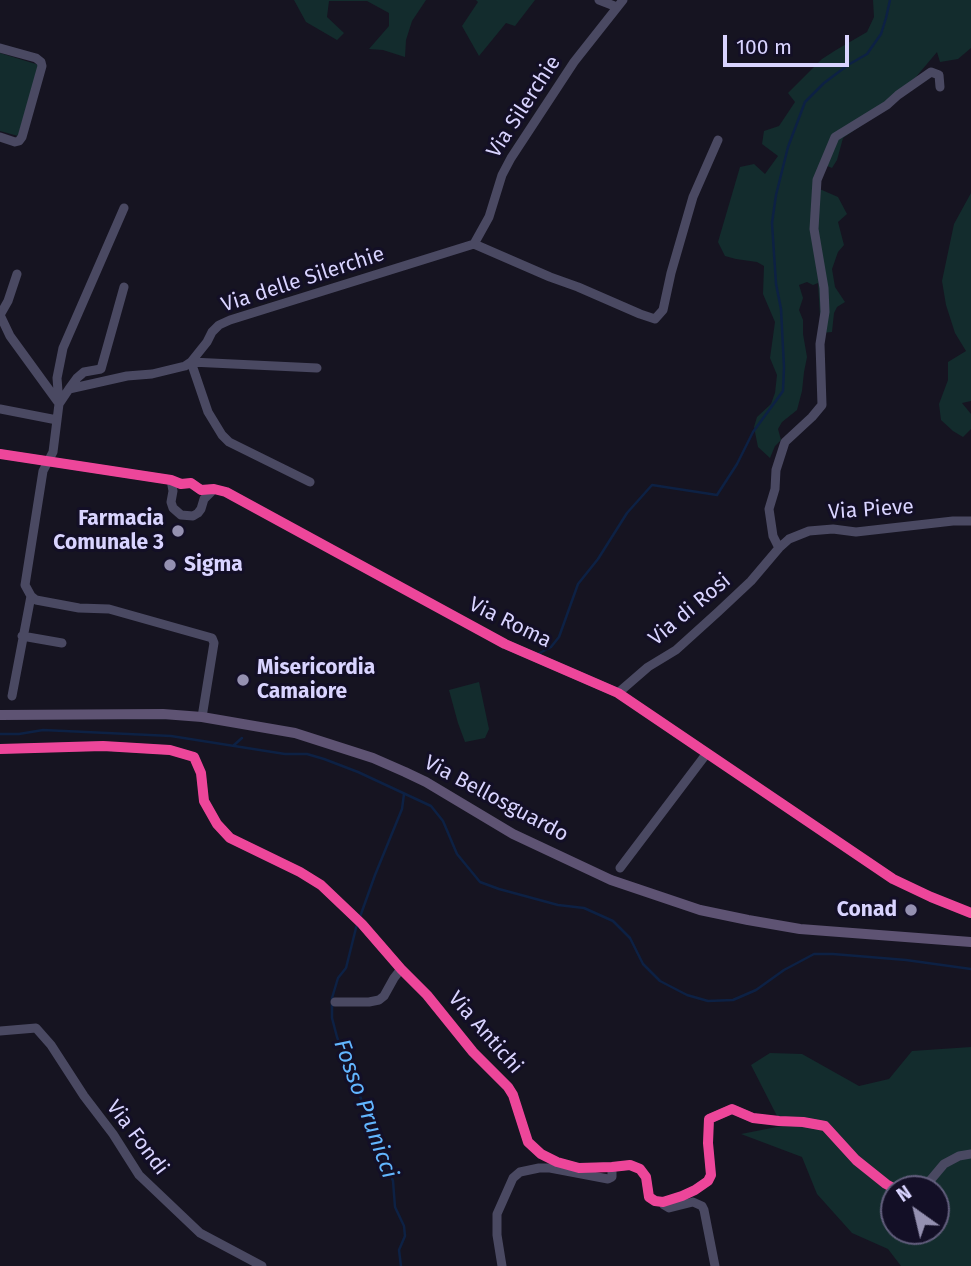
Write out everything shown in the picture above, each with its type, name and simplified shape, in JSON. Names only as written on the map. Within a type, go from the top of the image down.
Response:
[{"type":"main road","name":"Via Bellosguardo","points":[[0,715],[163,714],[202,717],[295,733],[373,758],[426,782],[513,834],[611,880],[700,910],[800,929],[971,942]]},
{"type":"street","points":[[599,0],[620,4]]},
{"type":"street","name":"Via Silerchie","points":[[474,244],[489,217],[502,175],[511,158],[574,62],[620,4]]},
{"type":"street","points":[[0,48],[36,58],[42,66],[22,137],[15,142],[0,137]]},
{"type":"street","points":[[779,548],[773,536],[769,509],[775,489],[776,470],[785,442],[801,429],[822,405],[820,344],[825,312],[824,288],[814,229],[817,180],[835,137],[887,105],[931,72],[939,75],[940,87]]},
{"type":"street","points":[[474,244],[655,319],[663,310],[671,272],[694,197],[718,140]]},
{"type":"street","points":[[124,208],[63,348],[57,378],[60,404],[53,452],[43,471],[25,585],[36,600],[72,607],[109,609],[212,638],[214,643],[202,717]]},
{"type":"street","name":"Via delle Silerchie","points":[[191,362],[212,332],[230,320],[474,244]]},
{"type":"street","points":[[17,274],[0,315],[10,336],[60,404]]},
{"type":"street","points":[[60,404],[76,378],[84,372],[101,369],[124,287]]},
{"type":"street","points":[[69,389],[127,376],[152,374],[186,366],[191,362],[317,368]]},
{"type":"street","points":[[191,362],[208,412],[222,435],[229,442],[310,482]]},
{"type":"street","points":[[0,409],[57,420]]},
{"type":"street","points":[[0,454],[171,480],[181,484],[191,483],[203,494],[204,504],[198,513],[192,516],[176,512],[171,502],[171,480]]},
{"type":"street","points":[[173,491],[181,484]]},
{"type":"street","name":"Via Roma","points":[[203,494],[214,489],[226,492],[505,644],[618,693],[892,878],[971,913]]},
{"type":"street","name":"Via Pieve","points":[[779,548],[789,539],[809,531],[833,529],[856,532],[971,521]]},
{"type":"street","name":"Via di Rosi","points":[[618,693],[648,667],[676,650],[751,582],[779,548]]},
{"type":"street","points":[[12,696],[31,596]]},
{"type":"street","points":[[22,636],[62,643]]},
{"type":"street","name":"Via Antichi","points":[[0,749],[103,746],[170,750],[194,757],[201,773],[204,801],[217,824],[230,838],[300,872],[339,901],[427,995],[473,1052],[508,1087],[528,1142],[534,1149],[557,1162],[579,1168],[630,1165],[640,1169],[646,1177],[649,1197],[663,1202]]},
{"type":"street","points":[[620,868],[707,752]]},
{"type":"street","points":[[335,1002],[379,1000],[401,969]]},
{"type":"street","name":"Via Fondi","points":[[0,1031],[36,1028],[51,1045],[139,1175],[201,1233],[262,1266]]},
{"type":"street","points":[[715,1266],[702,1206],[688,1202],[669,1208],[663,1202],[695,1190],[708,1181],[711,1175],[709,1119],[732,1110],[753,1118],[825,1126],[856,1160],[880,1179]]},
{"type":"street","points":[[935,1175],[944,1164],[959,1156],[971,1154]]},
{"type":"street","points":[[502,1266],[497,1236],[497,1214],[513,1178],[520,1172],[550,1168],[608,1179],[612,1177],[612,1167]]},
{"type":"green space","points":[[294,0],[426,0],[412,21],[406,40],[405,57],[369,49],[389,26],[389,13],[367,1],[329,1],[327,17],[344,33],[337,40],[306,22]]},
{"type":"green space","points":[[476,0],[535,0],[515,26],[506,23],[479,56],[462,26],[478,2]]},
{"type":"green space","points":[[873,0],[971,0],[971,48],[958,59],[940,62],[937,52],[916,77],[862,125],[843,138],[832,168],[820,163],[815,187],[838,197],[847,214],[838,222],[844,245],[838,252],[832,269],[835,287],[845,302],[837,307],[834,313],[832,332],[821,333],[818,283],[813,285],[807,282],[799,285],[803,298],[799,310],[803,320],[807,357],[802,391],[797,410],[782,422],[778,429],[781,440],[770,458],[758,447],[754,427],[757,417],[771,404],[777,375],[770,358],[775,322],[763,294],[764,266],[757,262],[725,256],[718,242],[740,167],[754,164],[765,174],[778,156],[762,144],[764,131],[779,126],[795,102],[788,93],[822,59],[867,32],[874,17]]},
{"type":"green space","points":[[0,53],[39,65],[18,136],[0,131]]},
{"type":"green space","points":[[971,193],[971,401],[962,403],[971,414],[971,429],[963,437],[941,420],[939,404],[948,380],[948,362],[966,351],[955,333],[942,281],[954,224]]},
{"type":"green space","points":[[479,682],[489,729],[485,738],[465,742],[449,690]]},
{"type":"green space","points":[[971,1047],[971,1266],[901,1266],[888,1249],[852,1233],[817,1194],[802,1157],[741,1134],[787,1125],[816,1128],[819,1121],[777,1116],[751,1065],[770,1053],[802,1054],[859,1086],[889,1079],[912,1051]]},
{"type":"waterway","points":[[538,654],[551,647],[559,637],[578,584],[598,559],[627,513],[652,485],[717,495],[753,432],[783,391],[781,309],[776,284],[772,223],[788,147],[805,102],[824,83],[867,54],[881,34],[890,0]]},
{"type":"waterway","points":[[0,734],[43,730],[171,736],[285,754],[307,754],[324,759],[431,806],[443,821],[457,854],[480,882],[558,905],[584,908],[613,921],[630,938],[643,964],[660,981],[687,995],[708,1001],[733,1000],[756,990],[784,970],[814,954],[906,960],[971,969]]},
{"type":"waterway","points":[[234,745],[242,738]]},
{"type":"waterway","name":"Fosso Prunicci","points":[[401,1266],[399,1250],[405,1236],[404,1226],[395,1207],[393,1181],[337,1037],[332,1018],[332,998],[338,978],[346,968],[356,928],[402,809],[404,794]]},
{"type":"cycle path","points":[[0,454],[171,480],[181,484],[191,483],[201,490],[226,492],[505,644],[618,693],[893,879],[971,913]]},
{"type":"cycle path","points":[[0,749],[103,746],[170,750],[194,757],[201,773],[204,801],[217,824],[230,838],[321,885],[362,924],[427,995],[473,1052],[508,1087],[528,1142],[541,1154],[557,1162],[579,1168],[630,1165],[640,1169],[646,1177],[649,1197],[663,1202],[695,1190],[708,1181],[711,1175],[709,1119],[732,1109],[753,1118],[825,1126],[856,1160],[880,1179]]},
{"type":"place","name":"Farmacia Comunale 3","points":[[178,531]]},
{"type":"place","name":"Sigma","points":[[170,565]]},
{"type":"place","name":"Misericordia Camaiore","points":[[243,680]]},
{"type":"place","name":"Conad","points":[[911,910]]}]
